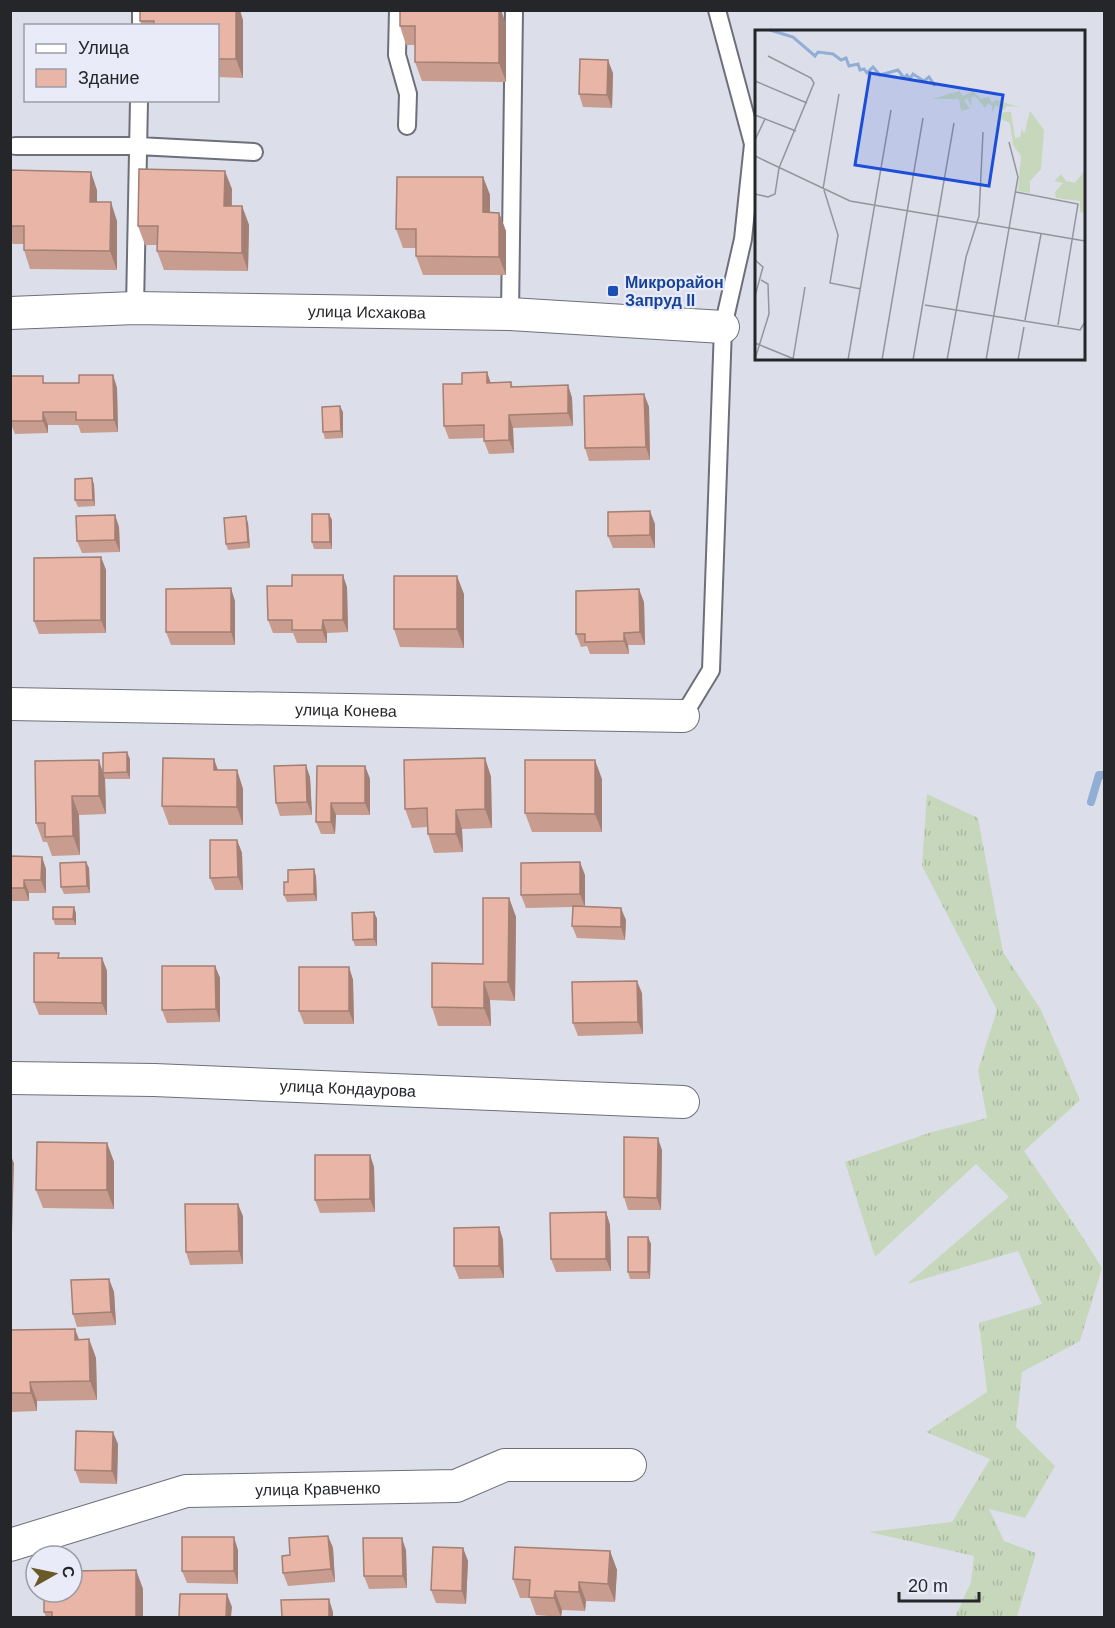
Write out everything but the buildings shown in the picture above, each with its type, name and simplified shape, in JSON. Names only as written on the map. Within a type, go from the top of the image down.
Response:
[{"type":"street","name":"улица Исхакова","points":[[10,313],[135,308],[510,314],[723,327]]},
{"type":"street","name":"улица Конева","points":[[10,704],[683,716]]},
{"type":"street","name":"улица Кондаурова","points":[[10,1078],[154,1080],[683,1102]]},
{"type":"street","name":"улица Кравченко","points":[[10,1545],[186,1491],[456,1486],[505,1465],[630,1465]]},
{"type":"lane","points":[[398,10],[397,55],[408,94],[407,126]]},
{"type":"lane","points":[[510,314],[514,10]]},
{"type":"lane","points":[[683,716],[711,670],[723,327],[743,239],[753,144],[717,10]]},
{"type":"lane","points":[[135,308],[139,102]]},
{"type":"lane","points":[[15,146],[138,146],[254,152]]},
{"type":"green space","points":[[927,794],[978,818],[1003,952],[1041,1010],[1080,1100],[1024,1151],[1102,1268],[1080,1341],[1022,1372],[1016,1427],[1055,1466],[1025,1518],[989,1509],[1004,1541],[1036,1553],[1017,1617],[955,1617],[971,1582],[974,1556],[869,1532],[952,1522],[990,1459],[926,1432],[987,1392],[979,1323],[1042,1304],[1018,1251],[907,1284],[1009,1197],[976,1164],[875,1257],[845,1162],[932,1132],[987,1118],[978,1070],[997,1010],[922,866]]},
{"type":"waterway","points":[[1091,802],[1099,775],[1104,775]]},
{"type":"place","name":"Микрорайон Запруд II","points":[[613,291]]}]
